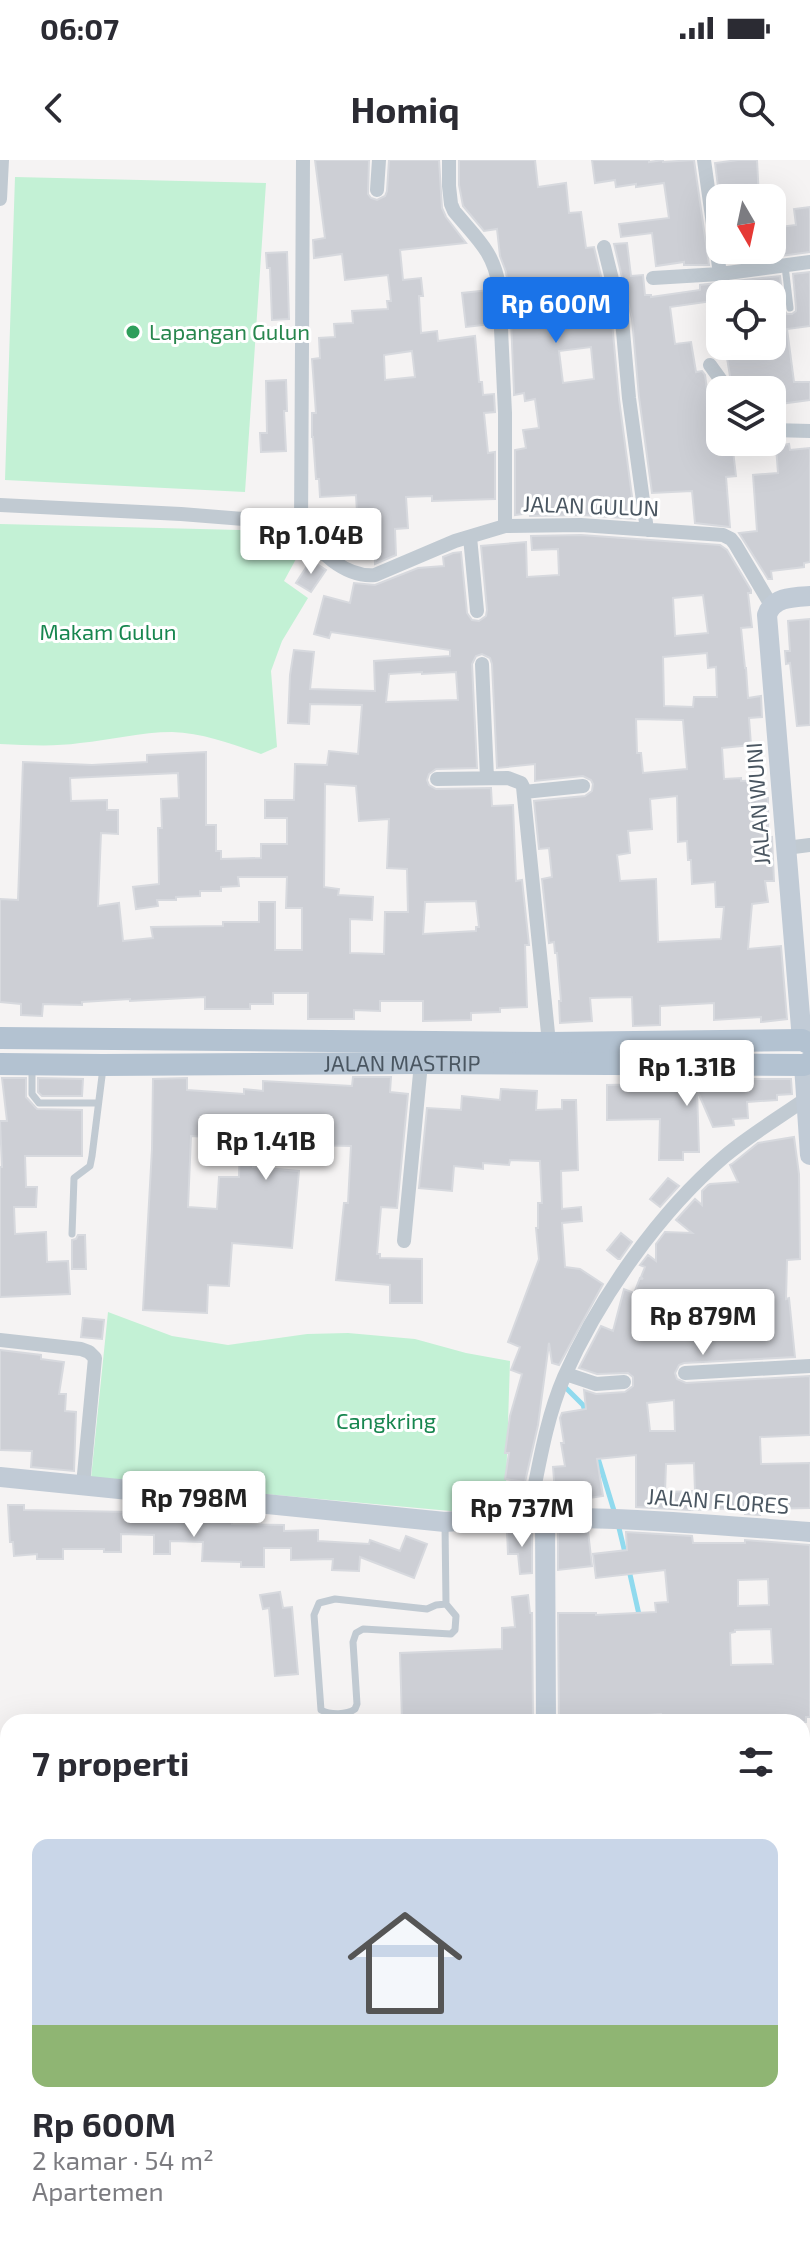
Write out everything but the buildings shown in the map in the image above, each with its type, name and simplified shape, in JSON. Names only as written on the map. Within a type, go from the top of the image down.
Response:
[{"type":"main road","name":"JALAN MASTRIP","points":[[0,1038],[549,1043],[806,1053]]},
{"type":"main road","points":[[320,1041],[321,1064]]},
{"type":"main road","name":"JALAN MASTRIP","points":[[0,1064],[421,1063],[806,1053]]},
{"type":"street","points":[[0,199],[2,160]]},
{"type":"street","points":[[0,505],[208,516],[281,522],[301,528],[303,160]]},
{"type":"street","points":[[377,190],[379,160]]},
{"type":"street","points":[[449,160],[454,211],[491,255],[497,271],[505,413],[505,526]]},
{"type":"street","points":[[704,160],[720,274]]},
{"type":"street","points":[[604,247],[622,320],[647,530]]},
{"type":"street","points":[[653,278],[720,274],[810,262]]},
{"type":"street","points":[[710,365],[718,376]]},
{"type":"street","points":[[786,430],[810,431]]},
{"type":"street","name":"JALAN GULUN","points":[[301,528],[314,545],[338,564],[364,575],[375,575],[455,541],[505,526],[544,524],[712,533],[731,539],[771,605]]},
{"type":"street","points":[[470,537],[477,611]]},
{"type":"street","points":[[771,605],[777,601],[810,596]]},
{"type":"street","name":"JALAN WUNI","points":[[771,605],[767,615],[806,1053],[810,1155]]},
{"type":"street","points":[[482,664],[487,778]]},
{"type":"street","points":[[437,779],[508,778],[521,783],[549,1043]]},
{"type":"street","points":[[524,792],[583,786]]},
{"type":"street","points":[[786,848],[810,845]]},
{"type":"street","points":[[404,1241],[421,1063]]},
{"type":"street","points":[[546,1714],[536,1519],[556,1402],[565,1376],[599,1308],[656,1227],[682,1197],[726,1155],[808,1098]]},
{"type":"street","points":[[0,1340],[81,1349],[95,1358],[83,1485]]},
{"type":"street","points":[[685,1373],[810,1366]]},
{"type":"street","points":[[565,1376],[596,1384],[624,1382]]},
{"type":"street","name":"JALAN FLORES","points":[[0,1477],[445,1522],[598,1517],[810,1532]]},
{"type":"lane","points":[[785,266],[790,308]]},
{"type":"lane","points":[[32,1064],[32,1094],[39,1103],[98,1103]]},
{"type":"lane","points":[[72,1234],[74,1178],[90,1166],[103,1065]]},
{"type":"lane","points":[[445,1522],[446,1604],[456,1616],[455,1630],[451,1634],[363,1629],[356,1633],[353,1642],[355,1709],[345,1713],[321,1710],[314,1615],[319,1603],[335,1599],[427,1609],[446,1604]]},
{"type":"green space","name":"Lapangan Gulun","points":[[15,177],[266,183],[245,492],[5,480]]},
{"type":"green space","name":"Makam Gulun","points":[[0,524],[240,530],[285,537],[302,548],[284,581],[308,598],[282,641],[271,671],[277,747],[261,754],[206,737],[172,732],[60,745],[0,744]]},
{"type":"green space","name":"Cangkring","points":[[108,1312],[172,1336],[228,1345],[307,1334],[348,1333],[415,1339],[510,1361],[505,1516],[91,1478]]},
{"type":"waterway","points":[[565,1387],[583,1405],[586,1414]]},
{"type":"waterway","points":[[597,1455],[615,1514]]},
{"type":"waterway","points":[[618,1524],[626,1557]]},
{"type":"waterway","points":[[629,1570],[640,1619]]},
{"type":"place","name":"Lapangan Gulun","points":[[133,332]]}]
